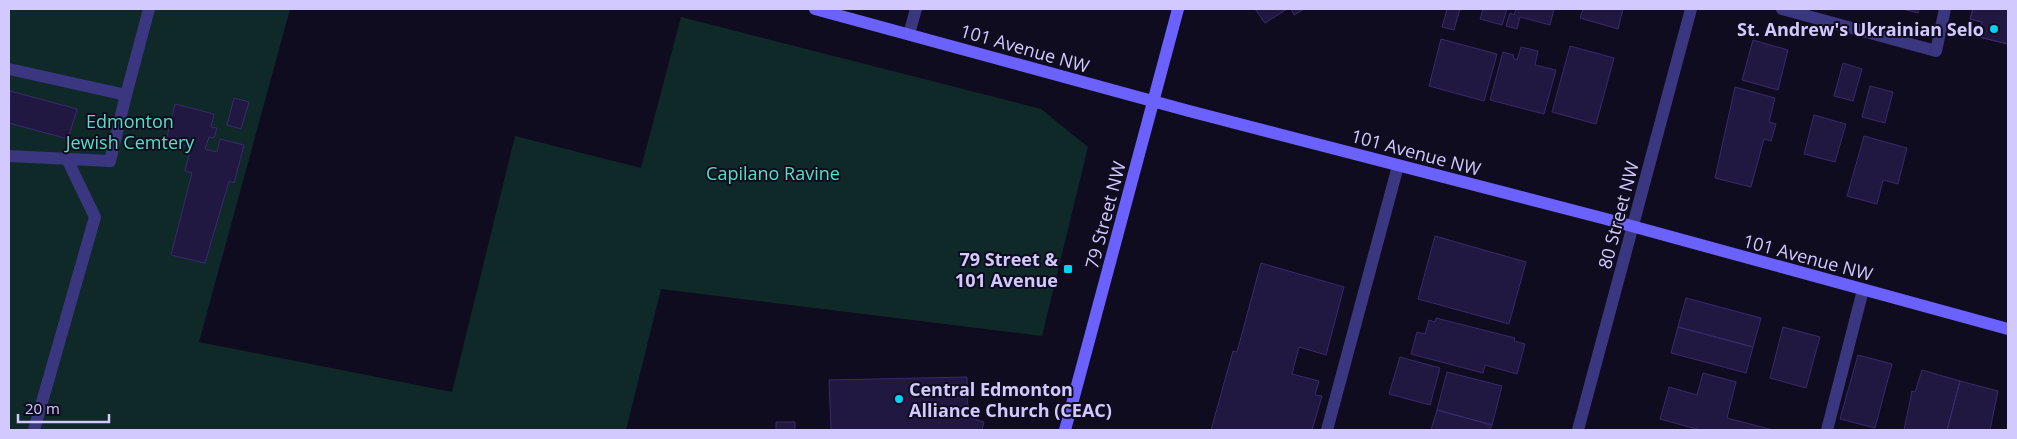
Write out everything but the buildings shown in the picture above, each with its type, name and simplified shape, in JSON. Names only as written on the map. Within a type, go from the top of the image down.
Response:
[{"type":"street","points":[[9,156],[110,161],[149,9]]},
{"type":"street","name":"101 Avenue NW","points":[[815,9],[2008,328]]},
{"type":"street","points":[[909,34],[916,9]]},
{"type":"street","name":"79 Street NW","points":[[1065,430],[1178,9]]},
{"type":"street","name":"80 Street NW","points":[[1578,430],[1691,9]]},
{"type":"street","points":[[1782,9],[1936,51],[1945,9]]},
{"type":"street","points":[[9,69],[126,95]]},
{"type":"street","points":[[34,430],[95,218],[67,158]]},
{"type":"street","points":[[1327,430],[1398,166]]},
{"type":"street","points":[[1827,430],[1863,290]]},
{"type":"green space","name":"Capilano Ravine","points":[[9,9],[290,9],[199,342],[452,392],[515,136],[641,168],[681,17],[1041,109],[1088,147],[1042,336],[661,289],[626,430],[9,430]]},
{"type":"place","name":"St. Andrew's Ukrainian Selo","points":[[1994,29]]},
{"type":"place","name":"79 Street & 101 Avenue","points":[[1068,269]]},
{"type":"place","name":"Central Edmonton Alliance Church (CEAC)","points":[[899,399]]},
{"type":"park label","name":"Edmonton Jewish Cemtery","points":[[130,131]]}]
